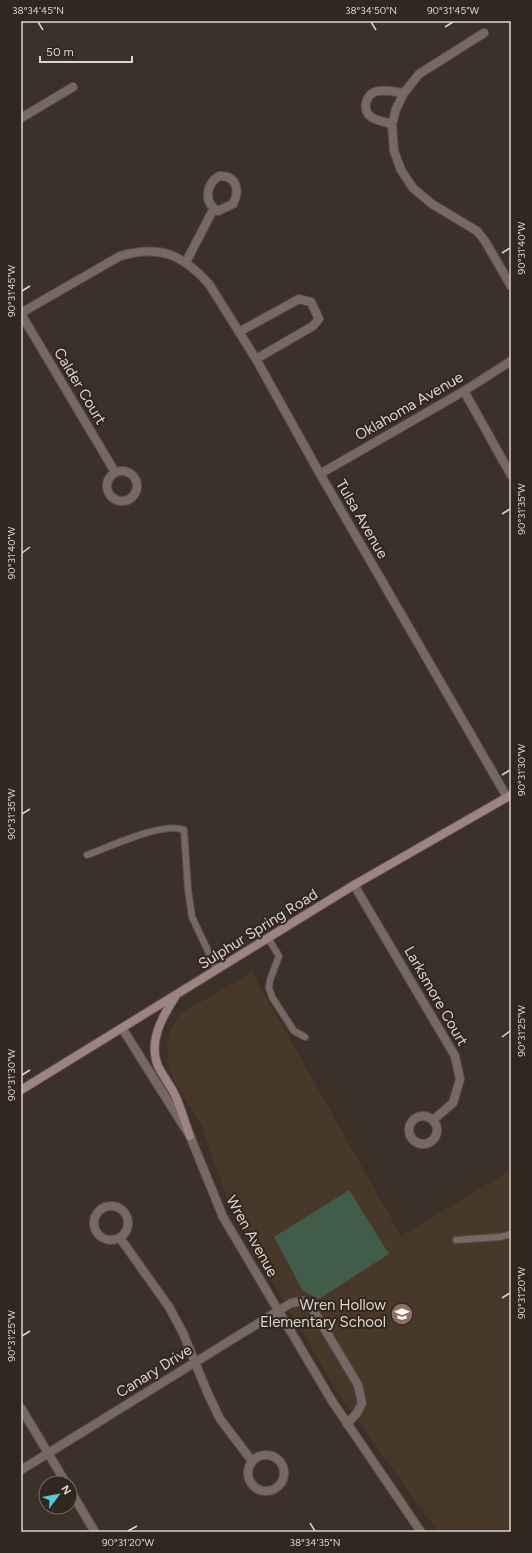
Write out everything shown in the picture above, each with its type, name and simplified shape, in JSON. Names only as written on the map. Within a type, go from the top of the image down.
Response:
[{"type":"main road","name":"Sulphur Spring Road","points":[[21,1090],[354,886],[509,796]]},
{"type":"main road","points":[[177,994],[164,1015],[156,1037],[155,1052],[158,1065],[176,1096],[190,1136]]},
{"type":"street","points":[[484,33],[419,74],[404,93],[396,109],[392,124],[394,151],[400,170],[413,188],[432,204],[477,231],[485,241],[511,286]]},
{"type":"street","points":[[21,118],[73,87]]},
{"type":"street","points":[[392,124],[371,116],[366,110],[366,100],[373,92],[404,93]]},
{"type":"street","points":[[186,262],[214,208]]},
{"type":"street","name":"Tulsa Avenue","points":[[21,313],[120,256],[133,252],[164,252],[186,262],[209,284],[256,360],[320,474],[509,796]]},
{"type":"street","points":[[239,332],[299,299],[311,302],[319,319],[313,326],[256,360]]},
{"type":"street","name":"Calder Court","points":[[21,313],[115,472]]},
{"type":"street","name":"Oklahoma Avenue","points":[[320,474],[511,361]]},
{"type":"street","points":[[464,390],[511,475]]},
{"type":"street","name":"Larksmore Court","points":[[354,886],[455,1056],[460,1079],[453,1103],[433,1120]]},
{"type":"street","name":"Wren Avenue","points":[[122,1028],[190,1136],[223,1218],[278,1311],[332,1401],[421,1532]]},
{"type":"street","points":[[108,1206],[114,1206],[123,1211],[127,1216],[127,1230],[120,1238],[114,1240],[105,1239],[97,1232],[94,1222],[100,1210],[108,1206]]},
{"type":"street","points":[[120,1238],[169,1307],[183,1333],[220,1419],[252,1461]]},
{"type":"street","name":"Canary Drive","points":[[21,1470],[291,1302],[303,1301],[312,1308],[358,1385],[362,1402],[357,1413],[347,1424]]},
{"type":"street","points":[[21,1408],[61,1475]]},
{"type":"street","points":[[268,1455],[275,1457],[280,1461],[284,1473],[278,1486],[269,1491],[258,1490],[253,1486],[249,1480],[248,1471],[252,1461],[256,1457],[268,1455]]},
{"type":"street","points":[[78,1503],[95,1532]]},
{"type":"lane","points":[[87,854],[156,830],[180,828],[184,830],[188,889],[192,917],[217,970]]},
{"type":"lane","points":[[268,938],[279,956],[270,980],[269,988],[272,997],[294,1031],[304,1037]]},
{"type":"lane","points":[[456,1240],[500,1237],[511,1234]]},
{"type":"shaded area","name":"Wren Hollow Elementary School","points":[[252,972],[401,1236],[511,1170],[511,1532],[438,1532],[338,1393],[231,1210],[202,1126],[178,1087],[169,1069],[167,1040],[172,1027],[180,1014]]},
{"type":"green space","points":[[349,1190],[389,1254],[319,1299],[303,1291],[274,1237]]},
{"type":"place","name":"Wren Hollow Elementary School","points":[[402,1314]]}]
